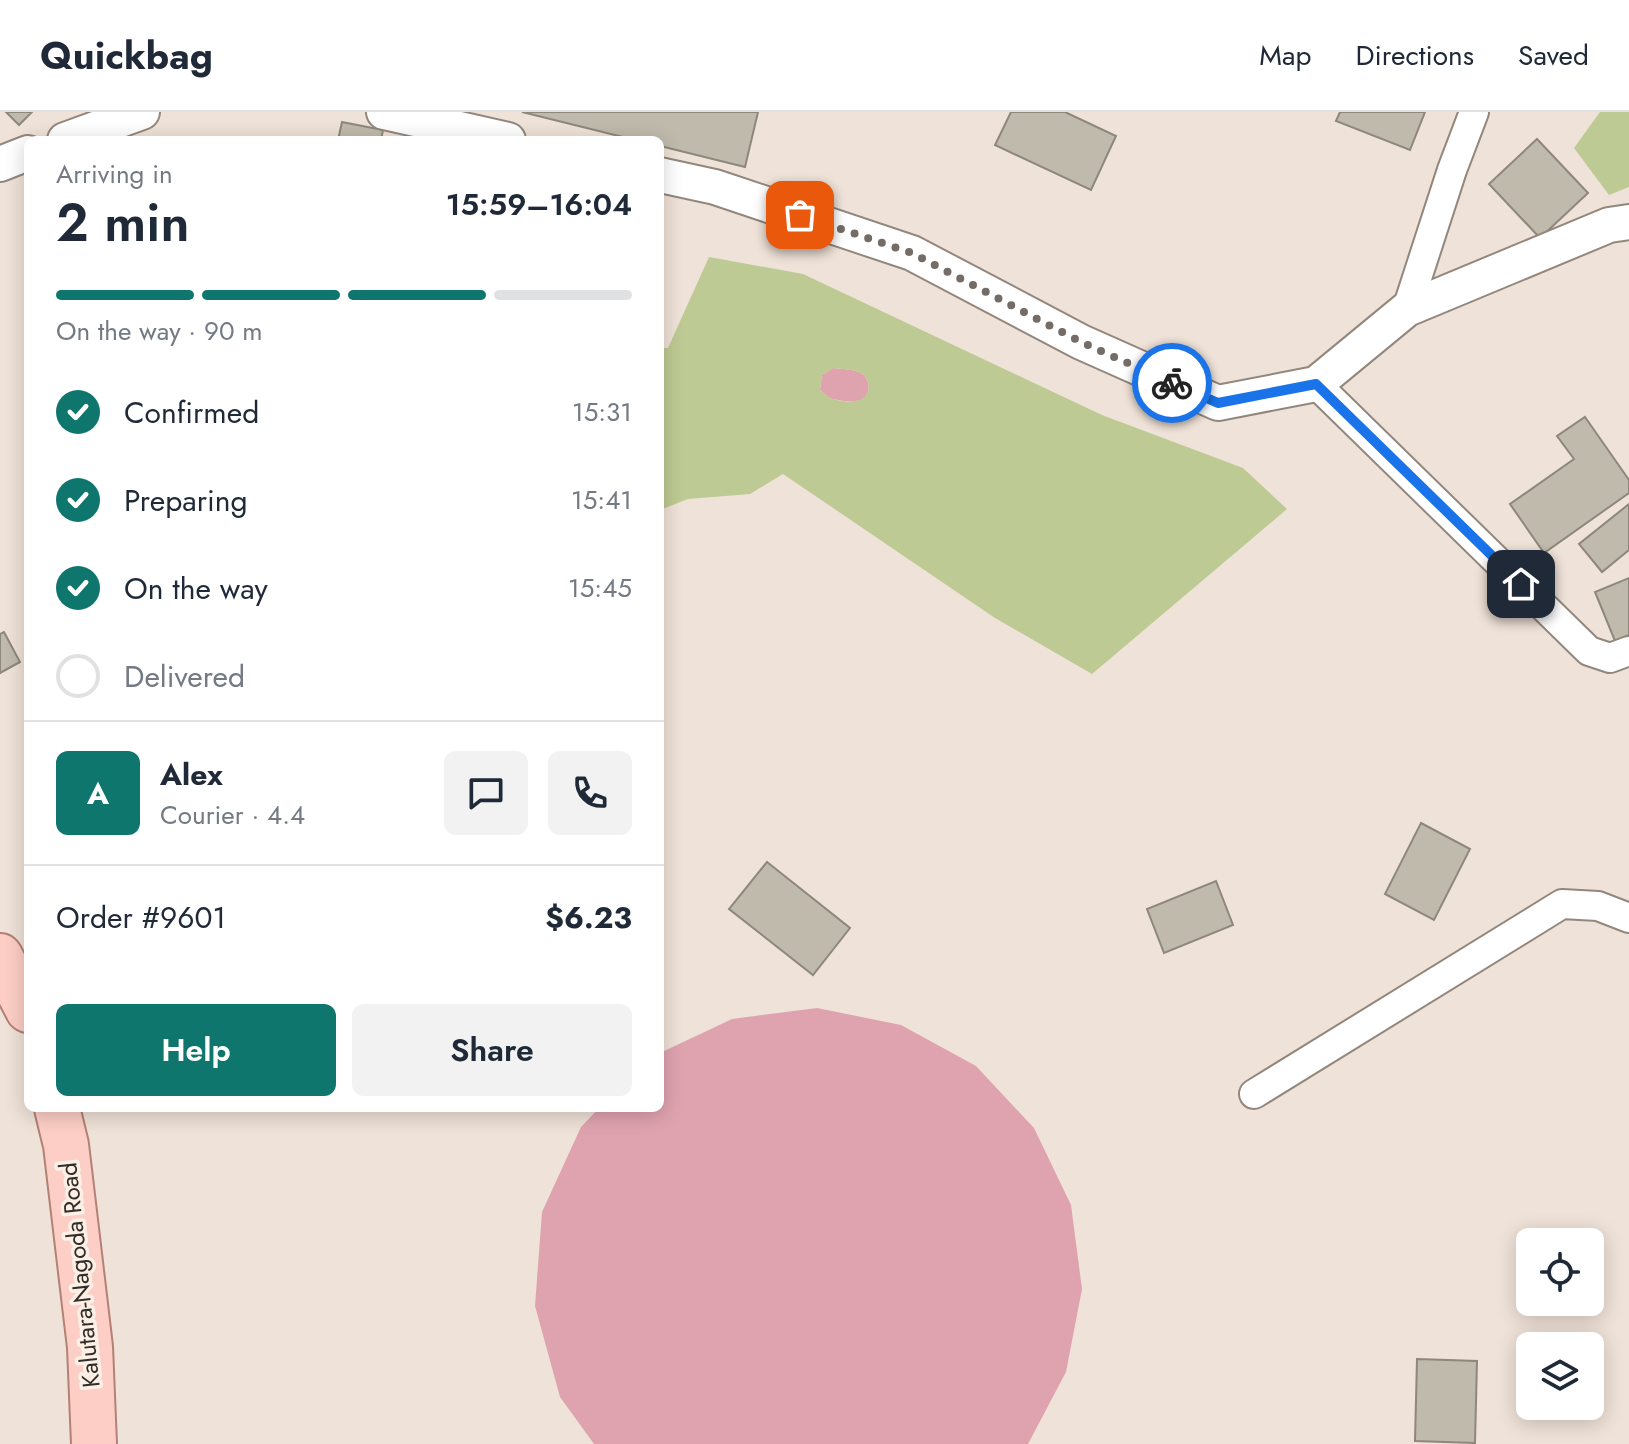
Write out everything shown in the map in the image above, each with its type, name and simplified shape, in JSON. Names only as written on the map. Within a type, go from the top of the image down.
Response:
[{"type":"main road","points":[[0,956],[24,1002]]},
{"type":"main road","name":"Kalutara-Nagoda Road","points":[[58,1112],[66,1145],[90,1347],[94,1444]]},
{"type":"street","points":[[76,136],[142,112]]},
{"type":"street","points":[[384,112],[490,136]]},
{"type":"street","points":[[1407,309],[1474,112]]},
{"type":"street","points":[[0,164],[24,155]]},
{"type":"street","points":[[664,176],[715,187],[912,253],[1081,342],[1218,403],[1316,384],[1407,309],[1609,225],[1629,222]]},
{"type":"street","points":[[1316,384],[1589,651],[1610,658],[1629,651]]},
{"type":"street","points":[[1254,1094],[1562,904],[1598,906],[1629,918]]},
{"type":"shaded area","points":[[1600,112],[1629,112],[1629,187],[1609,195],[1574,148]]},
{"type":"shaded area","points":[[709,257],[803,274],[1102,415],[1243,468],[1287,509],[1092,674],[995,618],[783,474],[750,494],[688,499],[664,508],[664,348],[668,348]],"holes":[[[833,368],[862,374],[868,384],[868,392],[860,400],[830,398],[820,390],[822,375]]]},
{"type":"shaded area","points":[[833,368],[862,374],[868,384],[866,396],[847,401],[830,398],[823,393],[820,390],[822,375]]},
{"type":"shaded area","points":[[817,1008],[901,1025],[976,1066],[1034,1128],[1071,1205],[1082,1289],[1066,1372],[1028,1444],[594,1444],[560,1397],[535,1306],[542,1212],[581,1127],[595,1112],[664,1112],[664,1051],[732,1019]]},
{"type":"building","points":[[6,112],[32,112],[19,125]]},
{"type":"building","points":[[522,112],[758,112],[745,167],[664,147],[664,136],[619,136]]},
{"type":"building","points":[[1011,112],[1065,112],[1116,136],[1091,190],[995,145]]},
{"type":"building","points":[[1340,112],[1425,112],[1410,150],[1336,121]]},
{"type":"building","points":[[342,122],[383,130],[382,136],[339,136]]},
{"type":"building","points":[[1537,139],[1588,193],[1540,238],[1489,184]]},
{"type":"building","points":[[1585,417],[1629,480],[1629,493],[1544,553],[1510,504],[1574,459],[1557,436]]},
{"type":"building","points":[[1629,504],[1629,550],[1602,572],[1579,544]]},
{"type":"building","points":[[1629,578],[1629,635],[1615,641],[1595,592]]},
{"type":"building","points":[[4,632],[20,662],[0,673],[0,634]]},
{"type":"building","points":[[1421,823],[1470,849],[1434,920],[1385,894]]},
{"type":"building","points":[[767,862],[850,928],[813,975],[729,909]]},
{"type":"building","points":[[1216,881],[1233,925],[1164,953],[1147,909]]},
{"type":"building","points":[[1417,1359],[1477,1361],[1475,1443],[1415,1441]]},
{"type":"way so far","points":[[800,215],[912,253],[1081,342],[1172,383]]},
{"type":"route","points":[[1172,383],[1218,403],[1316,384],[1521,584]]}]
